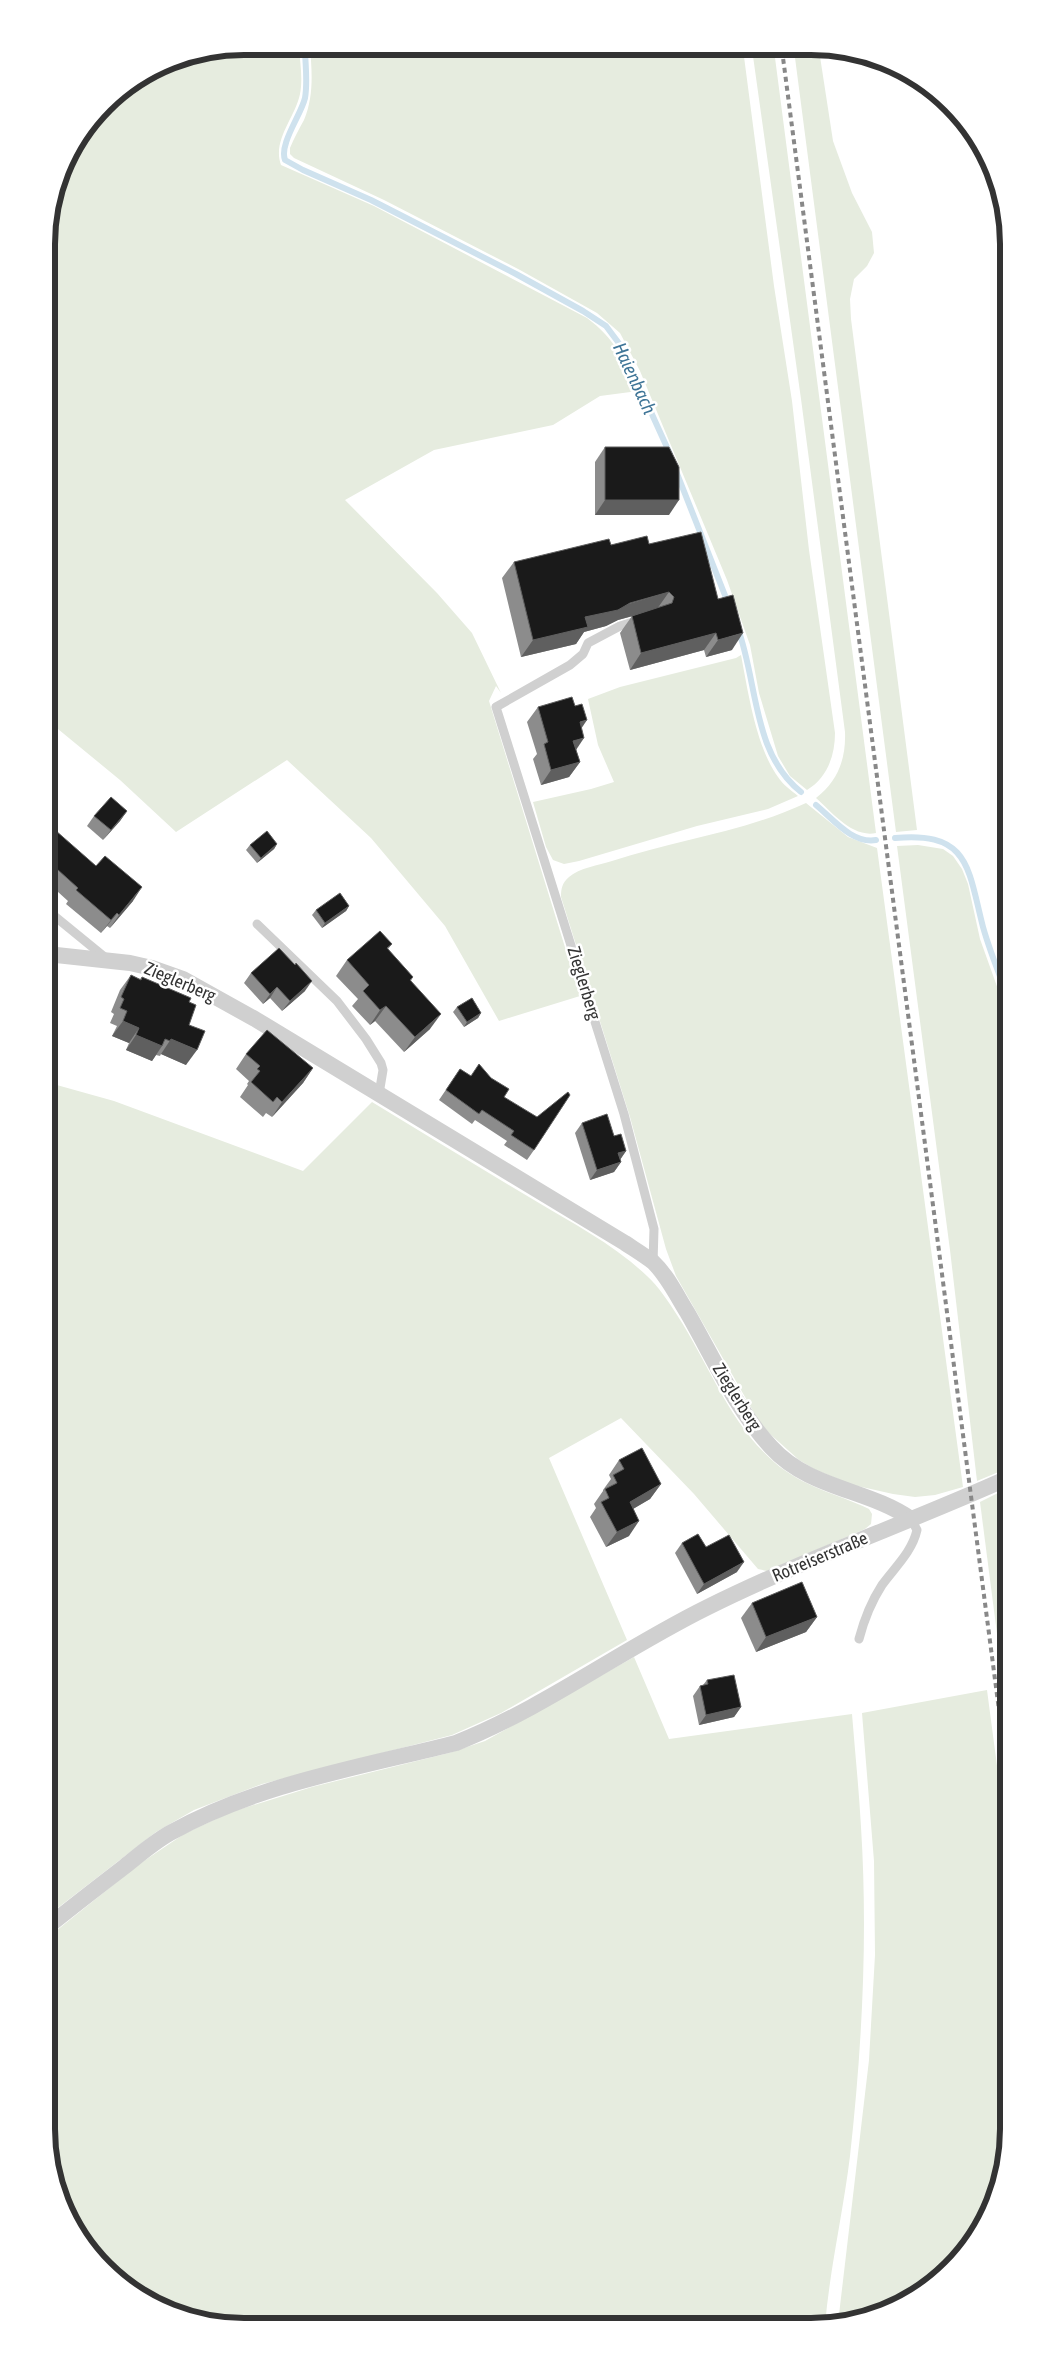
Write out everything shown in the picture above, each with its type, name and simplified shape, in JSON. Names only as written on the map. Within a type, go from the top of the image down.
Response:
[{"type":"street","name":"Zieglerberg","points":[[55,955],[107,959],[152,968],[183,979],[248,1015],[595,1224],[653,1262],[685,1309],[746,1418],[773,1449],[796,1468],[825,1483],[898,1510],[911,1519]]},
{"type":"street","name":"Rotreiserstraße","points":[[55,1921],[169,1834],[200,1818],[238,1802],[281,1788],[456,1743],[472,1737],[502,1723],[635,1646],[758,1583],[1000,1481]]},
{"type":"lane","name":"Zieglerberg","points":[[647,618],[620,626],[588,643],[583,654],[570,665],[496,707],[627,1123],[654,1229],[653,1262]]},
{"type":"lane","points":[[55,917],[107,959]]},
{"type":"lane","points":[[257,924],[331,995],[366,1038],[381,1062],[383,1070],[379,1094]]},
{"type":"lane","points":[[859,1639],[868,1611],[877,1594],[910,1549],[915,1538],[917,1530],[911,1519]]},
{"type":"shaded area","points":[[232,55],[300,55],[300,94],[279,147],[281,165],[374,206],[587,318],[605,334],[618,350],[638,391],[600,396],[553,425],[434,450],[345,500],[437,593],[472,633],[501,693],[496,686],[489,701],[580,996],[499,1021],[445,926],[371,838],[287,760],[176,832],[120,780],[55,727],[55,232],[61,195],[74,160],[94,129],[110,110],[149,80],[195,61],[219,57]]},
{"type":"shaded area","points":[[311,55],[744,55],[774,286],[792,401],[809,550],[835,733],[835,742],[829,766],[820,779],[807,790],[790,776],[778,756],[759,693],[750,645],[727,580],[640,371],[620,333],[597,313],[520,270],[384,200],[294,158],[290,154],[290,148],[307,111],[312,75]]},
{"type":"shaded area","points":[[753,55],[775,55],[876,833],[867,834],[851,828],[816,798],[830,784],[839,769],[844,751],[845,732]]},
{"type":"shaded area","points":[[795,55],[820,55],[833,141],[852,193],[872,232],[874,253],[867,266],[854,279],[850,299],[851,319],[917,830],[896,832]]},
{"type":"shaded area","points":[[741,655],[758,735],[770,765],[780,780],[798,796],[768,809],[697,826],[579,861],[564,864],[553,860],[546,847],[533,802],[614,782],[598,745],[588,699],[620,687],[736,658]]},
{"type":"shaded area","points":[[806,803],[848,837],[877,848],[963,1487],[935,1495],[915,1497],[893,1494],[853,1485],[816,1470],[799,1460],[769,1433],[757,1418],[676,1276],[666,1249],[630,1117],[561,897],[562,889],[569,877],[584,869],[734,829]]},
{"type":"shaded area","points":[[918,845],[943,849],[953,856],[962,869],[968,884],[980,939],[1000,995],[1000,1471],[977,1481],[950,1250],[897,846]]},
{"type":"shaded area","points":[[55,1085],[114,1101],[303,1171],[372,1102],[593,1235],[635,1265],[667,1299],[732,1411],[758,1446],[785,1471],[820,1489],[857,1503],[869,1509],[872,1514],[871,1524],[865,1529],[767,1571],[758,1569],[694,1494],[621,1418],[549,1458],[627,1640],[501,1713],[452,1735],[262,1784],[194,1810],[156,1832],[55,1910]]},
{"type":"shaded area","points":[[1000,1492],[1000,1657],[980,1502]]},
{"type":"shaded area","points":[[634,1657],[669,1739],[852,1714],[863,1868],[863,1992],[850,2156],[826,2318],[232,2318],[195,2312],[149,2293],[110,2263],[80,2224],[61,2178],[55,2141],[55,1932],[138,1865],[184,1834],[231,1812],[312,1787],[449,1753],[485,1741]]},
{"type":"shaded area","points":[[987,1690],[1000,1788],[1000,2141],[994,2178],[981,2213],[961,2244],[945,2263],[926,2279],[895,2299],[860,2312],[839,2316],[869,2060],[875,1955],[874,1861],[862,1713]]},
{"type":"building","points":[[605,447],[669,447],[679,467],[679,500],[605,500]]},
{"type":"building","points":[[701,532],[718,599],[733,595],[743,633],[718,640],[716,633],[641,653],[632,616],[672,603],[674,597],[669,592],[630,603],[618,610],[585,617],[588,627],[533,640],[514,562],[609,539],[611,545],[647,536],[649,544]]},
{"type":"building","points":[[572,697],[575,706],[582,704],[587,720],[580,722],[584,738],[573,741],[580,762],[551,770],[544,744],[548,742],[538,707]]},
{"type":"building","points":[[111,797],[127,811],[111,830],[94,816]]},
{"type":"building","points":[[55,830],[96,866],[105,856],[142,887],[119,915],[117,913],[111,920],[76,890],[78,888],[55,867]]},
{"type":"building","points":[[267,831],[277,844],[261,858],[250,845]]},
{"type":"building","points":[[340,893],[349,906],[325,923],[316,910]]},
{"type":"building","points":[[380,931],[392,944],[387,948],[413,977],[410,980],[441,1014],[415,1037],[386,1006],[380,1010],[363,991],[369,985],[347,960]]},
{"type":"building","points":[[279,948],[312,981],[290,1001],[277,987],[270,994],[251,973]]},
{"type":"building","points":[[131,975],[141,980],[142,977],[191,998],[189,1002],[196,1005],[189,1025],[205,1031],[197,1050],[171,1039],[170,1041],[165,1039],[162,1046],[136,1035],[139,1028],[123,1021],[127,1011],[120,1008],[124,999],[121,997]]},
{"type":"building","points":[[472,998],[481,1013],[467,1022],[457,1007]]},
{"type":"building","points":[[267,1030],[313,1068],[282,1102],[277,1097],[273,1102],[251,1082],[260,1071],[257,1069],[260,1066],[246,1054]]},
{"type":"building","points":[[479,1064],[491,1078],[509,1089],[504,1097],[537,1117],[568,1092],[570,1095],[534,1150],[511,1135],[514,1131],[482,1110],[479,1114],[446,1090],[460,1069],[471,1076]]},
{"type":"building","points":[[607,1114],[614,1136],[621,1134],[626,1151],[618,1153],[621,1162],[597,1170],[582,1123]]},
{"type":"building","points":[[642,1448],[661,1484],[630,1502],[639,1521],[617,1532],[601,1502],[609,1498],[605,1489],[617,1483],[613,1475],[624,1469],[619,1460]]},
{"type":"building","points":[[698,1534],[706,1547],[729,1535],[744,1562],[704,1584],[682,1543]]},
{"type":"building","points":[[802,1582],[817,1617],[766,1637],[752,1603]]},
{"type":"building","points":[[734,1675],[741,1707],[706,1715],[700,1686],[708,1684],[707,1680]]},
{"type":"waterway","name":"Haienbach","points":[[305,55],[305,98],[285,146],[285,160],[371,200],[516,274],[606,326],[621,346],[670,454]]},
{"type":"waterway","name":"Haienbach","points":[[676,471],[728,603]]},
{"type":"waterway","name":"Haienbach","points":[[738,629],[765,738],[773,758],[785,776],[801,792]]},
{"type":"waterway","name":"Haienbach","points":[[816,805],[851,834],[867,840],[876,840]]},
{"type":"waterway","name":"Haienbach","points":[[895,838],[920,837],[938,841],[952,848],[961,858],[968,872],[983,927],[1000,977]]},
{"type":"railway","points":[[783,55],[1000,1718]]}]
